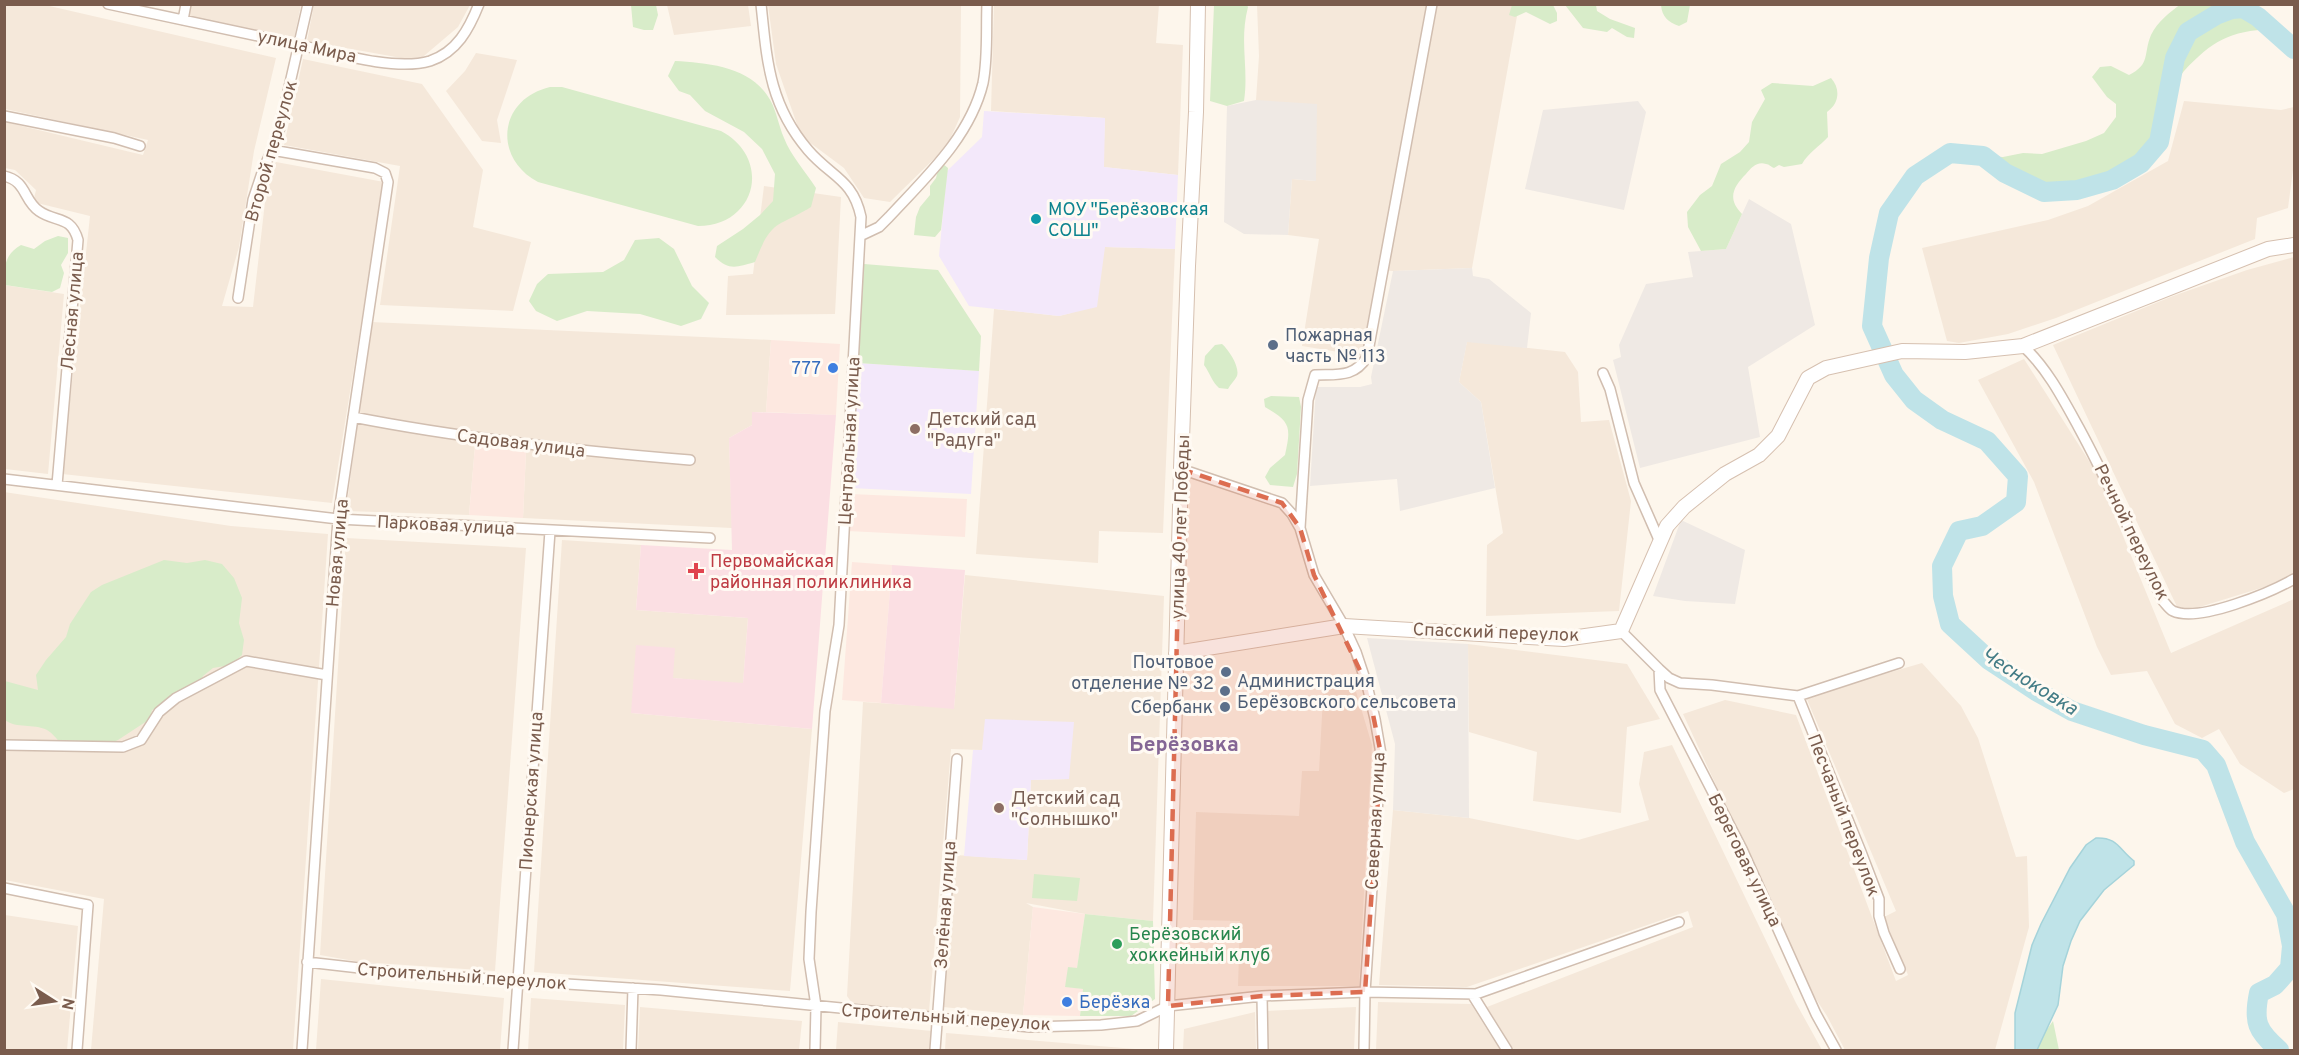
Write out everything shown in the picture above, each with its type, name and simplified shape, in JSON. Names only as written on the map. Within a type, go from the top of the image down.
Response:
[{"type":"street","name":"улица Мира","points":[[108,4],[393,64],[416,64],[432,60],[456,45],[472,23],[479,4]]},
{"type":"street","points":[[183,20],[186,4]]},
{"type":"street","name":"Второй переулок","points":[[238,298],[253,200],[277,140],[308,4]]},
{"type":"street","name":"Центральная улица","points":[[761,4],[768,71],[783,112],[809,151],[853,192],[861,217],[839,625],[825,711],[816,817],[809,959],[816,1006],[815,1050]]},
{"type":"street","points":[[860,236],[879,227],[889,217],[947,152],[965,128],[978,100],[983,80],[987,4]]},
{"type":"street","name":"улица 40 лет Победы","points":[[1166,1050],[1181,469],[1196,112],[1198,4]]},
{"type":"street","points":[[1300,528],[1308,400],[1311,385],[1315,375],[1354,372],[1367,357],[1432,4]]},
{"type":"street","points":[[4,116],[114,138],[140,146]]},
{"type":"street","name":"Новая улица","points":[[272,150],[375,168],[385,173],[388,182],[338,519],[302,1050]]},
{"type":"street","name":"Лесная улица","points":[[4,176],[12,178],[24,188],[31,204],[41,213],[67,222],[75,228],[78,240],[57,485]]},
{"type":"street","points":[[1899,663],[1797,696],[1680,683],[1669,678],[1621,632],[1667,526],[1684,507],[1725,474],[1759,454],[1778,436],[1808,378],[1826,368],[1902,351],[1965,352],[2023,346],[2268,249],[2295,245]]},
{"type":"street","name":"Речной переулок","points":[[2023,346],[2041,363],[2068,408],[2107,478],[2163,601],[2172,610],[2197,614],[2231,606],[2295,579]]},
{"type":"street","points":[[1603,373],[1610,388],[1634,483],[1660,542]]},
{"type":"street","name":"Садовая улица","points":[[353,417],[464,437],[690,460]]},
{"type":"street","name":"Северная улица","points":[[1181,469],[1282,503],[1292,514],[1300,528],[1314,575],[1344,626],[1367,685],[1381,754],[1365,992],[1364,1050]]},
{"type":"street","name":"Парковая улица","points":[[4,479],[338,519],[710,538]]},
{"type":"street","name":"Пионерская улица","points":[[513,1050],[550,531]]},
{"type":"street","name":"Спасский переулок","points":[[1176,653],[1344,626],[1564,639],[1621,632]]},
{"type":"street","points":[[4,745],[123,747],[141,740],[159,712],[176,698],[246,661],[327,675]]},
{"type":"street","name":"Береговая улица","points":[[1659,669],[1660,690],[1742,849],[1816,1014],[1836,1050]]},
{"type":"street","name":"Песчаный переулок","points":[[1797,696],[1862,852],[1879,899],[1879,916],[1884,933],[1900,969]]},
{"type":"street","name":"Зелёная улица","points":[[935,1050],[957,759]]},
{"type":"street","points":[[4,888],[88,905],[77,1050]]},
{"type":"street","name":"Строительный переулок","points":[[307,963],[412,974],[750,998],[1030,1026],[1101,1025],[1137,1021],[1168,1006],[1262,996],[1365,992],[1472,994],[1679,922]]},
{"type":"street","points":[[631,1050],[633,988]]},
{"type":"street","points":[[1472,994],[1507,1050]]},
{"type":"street","points":[[1262,996],[1263,1050]]},
{"type":"highlighted area","points":[[1181,469],[1282,503],[1300,528],[1314,575],[1367,685],[1381,754],[1365,992],[1262,996],[1168,1006]]},
{"type":"shaded area","points":[[191,4],[301,5],[294,38],[189,16]]},
{"type":"shaded area","points":[[5,5],[45,5],[276,58],[254,151],[239,247],[222,306],[253,307],[268,176],[276,162],[384,182],[332,503],[62,474],[90,216],[33,202],[36,190],[15,170],[5,168],[5,122],[143,155],[148,140],[5,109]]},
{"type":"shaded area","points":[[314,5],[470,5],[458,27],[418,61],[307,41]]},
{"type":"shaded area","points":[[667,5],[748,5],[751,26],[674,35]]},
{"type":"shaded area","points":[[768,5],[961,5],[960,117],[947,146],[890,202],[864,198],[844,168],[801,136],[776,64]]},
{"type":"shaded area","points":[[994,5],[1159,5],[1156,43],[1183,45],[1178,175],[1103,167],[1105,118],[991,111]]},
{"type":"shaded area","points":[[1257,5],[1519,5],[1472,268],[1381,270],[1363,356],[1302,346],[1319,239],[1288,235],[1292,179],[1316,181],[1256,100],[1259,56]]},
{"type":"shaded area","points":[[476,53],[517,60],[497,120],[501,143],[482,141],[446,91],[465,71]]},
{"type":"shaded area","points":[[303,59],[422,84],[483,170],[473,227],[531,242],[513,311],[380,305],[400,166],[284,145]]},
{"type":"shaded area","points":[[1256,100],[1317,104],[1316,181],[1292,179],[1288,235],[1244,234],[1224,222],[1227,106]]},
{"type":"shaded area","points":[[1638,101],[1646,112],[1624,210],[1525,189],[1543,110]]},
{"type":"shaded area","points":[[2184,101],[2281,110],[2294,107],[2294,168],[2288,208],[2257,218],[2255,239],[2056,318],[2008,334],[1959,343],[1947,341],[1922,248],[2048,220],[2088,206],[2168,161]]},
{"type":"shaded area","points":[[984,111],[1105,118],[1104,167],[1178,175],[1175,249],[1105,247],[1097,307],[1059,316],[969,306],[939,256],[947,171],[982,137]]},
{"type":"shaded area","points":[[764,186],[841,197],[835,314],[726,315],[728,276],[753,274]]},
{"type":"shaded area","points":[[1749,199],[1791,224],[1815,325],[1748,367],[1760,437],[1640,468],[1613,360],[1621,357],[1619,345],[1646,284],[1693,277],[1688,252],[1726,249]]},
{"type":"shaded area","points":[[1105,247],[1175,249],[1163,533],[1099,531],[1098,563],[976,554],[994,309],[1059,316],[1071,313]]},
{"type":"shaded area","points":[[2294,257],[2294,578],[2180,613],[2053,345],[2173,296],[2247,270]]},
{"type":"shaded area","points":[[1472,268],[1473,276],[1489,279],[1531,313],[1527,348],[1467,342],[1459,382],[1481,402],[1495,488],[1400,511],[1397,479],[1310,486],[1316,387],[1360,387],[1372,384],[1371,377],[1393,271]]},
{"type":"shaded area","points":[[4,285],[64,294],[48,474],[5,469]]},
{"type":"shaded area","points":[[371,322],[771,340],[766,412],[752,412],[752,425],[729,438],[732,528],[523,518],[526,452],[475,446],[469,515],[346,511]]},
{"type":"shaded area","points":[[771,340],[840,344],[836,415],[766,412]]},
{"type":"shaded area","points":[[1467,341],[1565,352],[1578,372],[1581,422],[1609,420],[1631,501],[1619,611],[1486,616],[1487,545],[1503,533],[1481,402],[1459,382]]},
{"type":"shaded area","points":[[2024,359],[2098,475],[2171,653],[2294,599],[2294,789],[2284,793],[2240,764],[2219,729],[2202,738],[2175,724],[2147,671],[2111,675],[2097,647],[2034,482],[1978,380]]},
{"type":"shaded area","name":"Детский сад \"Радуга\"","points":[[858,363],[979,371],[971,494],[851,488]]},
{"type":"shaded area","points":[[752,412],[836,415],[812,729],[631,713],[636,645],[675,648],[673,678],[743,683],[748,618],[636,610],[641,545],[732,550],[729,438],[752,425]]},
{"type":"shaded area","points":[[475,446],[526,452],[523,518],[469,515]]},
{"type":"shaded area","points":[[4,492],[231,526],[328,534],[293,1050],[91,1050],[104,899],[5,880]]},
{"type":"shaded area","points":[[850,494],[967,499],[965,537],[848,531]]},
{"type":"shaded area","points":[[1681,520],[1745,550],[1735,604],[1685,601],[1653,596]]},
{"type":"shaded area","points":[[346,538],[526,548],[495,971],[360,962],[320,955]]},
{"type":"shaded area","points":[[562,540],[641,545],[636,610],[748,618],[743,684],[672,678],[631,713],[812,729],[790,991],[534,972]]},
{"type":"shaded area","points":[[852,562],[892,565],[881,703],[842,700]]},
{"type":"shaded area","points":[[892,565],[965,570],[954,709],[881,703]]},
{"type":"shaded area","points":[[965,575],[1164,596],[1153,921],[1085,914],[1026,903],[1033,907],[1023,1015],[943,1007],[956,855],[1027,860],[1031,780],[1069,779],[982,750],[951,749],[929,1012],[852,1003],[847,996],[863,702],[954,708]]},
{"type":"shaded area","points":[[1367,638],[1468,644],[1469,818],[1393,810],[1395,744]]},
{"type":"shaded area","points":[[1468,644],[1627,664],[1660,719],[1627,727],[1621,813],[1533,801],[1537,752],[1469,732]]},
{"type":"shaded area","points":[[1922,663],[1961,706],[1978,738],[2016,857],[2027,856],[2029,927],[1995,1050],[1845,1050],[1814,996],[1683,714],[1725,700],[1796,715],[1896,981],[1908,975],[1884,917],[1896,911],[1806,697]]},
{"type":"shaded area","points":[[1324,678],[1352,678],[1372,745],[1359,986],[1238,986],[1240,921],[1193,920],[1196,812],[1299,816],[1302,771],[1319,771]]},
{"type":"shaded area","name":"Детский сад \"Солнышко\"","points":[[985,719],[1074,722],[1069,779],[1031,780],[1027,860],[964,856],[973,750],[982,750]]},
{"type":"shaded area","points":[[1672,745],[1796,1003],[1822,1050],[1514,1050],[1487,1007],[1693,927],[1688,911],[1467,987],[1379,985],[1393,810],[1469,818],[1578,840],[1649,820],[1639,784],[1644,752]]},
{"type":"shaded area","points":[[1033,907],[1085,914],[1077,969],[1065,986],[1083,989],[1080,1016],[1023,1015]]},
{"type":"shaded area","points":[[5,915],[78,926],[67,1050],[5,1050]]},
{"type":"shaded area","points":[[321,979],[504,998],[500,1050],[316,1050]]},
{"type":"shaded area","points":[[531,998],[625,1005],[623,1050],[528,1050]]},
{"type":"shaded area","points":[[1378,1002],[1471,1004],[1500,1050],[1376,1050]]},
{"type":"shaded area","points":[[640,1007],[802,1021],[799,1050],[638,1050]]},
{"type":"shaded area","points":[[1356,1007],[1354,1050],[1267,1050],[1266,1011]]},
{"type":"shaded area","points":[[1255,1012],[1256,1050],[1183,1050],[1184,1029]]},
{"type":"shaded area","points":[[838,1022],[932,1031],[931,1050],[836,1050]]},
{"type":"shaded area","points":[[946,1033],[1147,1050],[945,1050]]},
{"type":"green space","points":[[2181,4],[2253,5],[2271,29],[2233,35],[2213,45],[2184,71],[2169,90],[2159,142],[2151,154],[2139,164],[2125,173],[2092,186],[2076,190],[2046,192],[2022,183],[1983,156],[2042,154],[2086,141],[2104,133],[2116,117],[2116,104],[2107,97],[2092,77],[2100,67],[2111,66],[2129,75],[2141,67],[2154,30]]},
{"type":"green space","points":[[631,5],[656,5],[658,15],[653,30],[633,27]]},
{"type":"green space","points":[[1214,5],[1247,5],[1248,7],[1244,32],[1244,101],[1227,106],[1210,101]]},
{"type":"green space","points":[[1512,5],[1553,5],[1557,13],[1557,21],[1550,24],[1526,12],[1515,17],[1509,15]]},
{"type":"green space","points":[[1565,5],[1596,5],[1597,11],[1610,19],[1635,28],[1634,38],[1627,37],[1612,28],[1607,32],[1583,28]]},
{"type":"green space","points":[[1661,5],[1690,5],[1687,22],[1679,26],[1672,23],[1664,16]]},
{"type":"green space","points":[[675,61],[726,68],[738,72],[759,85],[773,105],[787,145],[816,188],[811,207],[771,230],[755,262],[729,266],[715,257],[717,246],[743,229],[773,201],[775,174],[762,149],[744,132],[705,111],[690,95],[679,91],[668,76]]},
{"type":"green space","points":[[1831,78],[1836,87],[1837,96],[1834,105],[1827,112],[1828,137],[1807,156],[1802,164],[1784,167],[1779,165],[1774,168],[1760,163],[1752,167],[1735,188],[1734,203],[1742,214],[1726,249],[1701,251],[1688,227],[1687,212],[1700,195],[1712,186],[1721,164],[1740,152],[1749,142],[1752,122],[1765,99],[1761,90],[1772,83],[1813,86]]},
{"type":"green space","points":[[550,87],[562,87],[721,131],[737,143],[748,158],[752,173],[751,189],[744,203],[733,215],[718,223],[698,226],[538,182],[523,171],[513,158],[508,144],[508,130],[512,116],[520,103],[533,94]]},
{"type":"green space","points":[[943,164],[948,168],[941,230],[935,237],[914,235],[916,217],[920,207],[930,195],[930,186],[936,178],[939,166]]},
{"type":"green space","points":[[58,236],[68,238],[68,253],[61,265],[64,273],[60,288],[52,292],[5,285],[6,262],[15,249],[21,245],[34,249]]},
{"type":"green space","points":[[659,238],[674,249],[692,286],[709,303],[701,319],[681,326],[640,314],[587,311],[557,321],[536,311],[529,301],[537,284],[548,274],[603,272],[624,260],[635,240]]},
{"type":"green space","points":[[864,264],[938,270],[981,336],[979,371],[858,363]]},
{"type":"green space","points":[[1222,344],[1228,350],[1238,372],[1228,389],[1217,386],[1204,365],[1205,356],[1215,345]]},
{"type":"green space","points":[[1271,396],[1299,397],[1301,407],[1297,474],[1293,487],[1270,485],[1265,477],[1270,468],[1285,455],[1288,438],[1284,421],[1265,407],[1264,399]]},
{"type":"green space","points":[[164,560],[187,563],[205,560],[222,564],[234,578],[242,598],[239,623],[244,640],[242,655],[231,665],[213,668],[203,676],[194,693],[152,710],[150,719],[118,740],[98,749],[64,747],[47,730],[5,720],[5,681],[38,690],[36,675],[66,637],[70,624],[91,592],[102,585]]},
{"type":"green space","points":[[1034,874],[1080,878],[1077,901],[1032,898]]},
{"type":"green space","name":"Берёзовский хоккейный клуб","points":[[1085,914],[1153,921],[1155,999],[1131,1016],[1080,1016],[1083,989],[1065,987],[1068,967],[1077,968]]},
{"type":"green space","points":[[2053,1021],[2059,1050],[2037,1050],[2043,1035]]},
{"type":"water","points":[[2096,838],[2114,842],[2134,861],[2134,865],[2104,890],[2080,921],[2063,966],[2058,1005],[2037,1050],[2015,1050],[2015,1013],[2032,945],[2070,868],[2086,845]]},
{"type":"waterway","name":"Чесноковка","points":[[2279,1050],[2261,1031],[2256,1011],[2259,993],[2275,985],[2290,968],[2292,946],[2286,914],[2245,842],[2216,765],[2203,750],[2144,735],[2072,711],[2036,691],[1989,660],[1950,624],[1943,596],[1942,566],[1959,531],[1982,526],[2016,502],[2018,476],[1987,441],[1942,420],[1914,400],[1894,375],[1872,326],[1879,258],[1889,213],[1915,176],[1950,153],[1983,156],[2005,173],[2044,192],[2077,190],[2112,180],[2141,163],[2159,142],[2175,58],[2188,32],[2216,15],[2243,8],[2258,17],[2294,49]]},
{"type":"place","name":"МОУ \"Берёзовская СОШ\"","points":[[1036,219]]},
{"type":"place","name":"Пожарная часть № 113","points":[[1273,345]]},
{"type":"place","name":"777","points":[[833,368]]},
{"type":"place","name":"Детский сад \"Радуга\"","points":[[915,429]]},
{"type":"place","name":"Первомайская районная поликлиника","points":[[696,571]]},
{"type":"place","name":"Почтовое отделение № 32","points":[[1226,672]]},
{"type":"place","name":"Администрация Берёзовского сельсовета","points":[[1225,691]]},
{"type":"place","name":"Сбербанк","points":[[1225,707]]},
{"type":"place","name":"Детский сад \"Солнышко\"","points":[[999,808]]},
{"type":"place","name":"Берёзовский хоккейный клуб","points":[[1117,944]]},
{"type":"place","name":"Берёзка","points":[[1067,1002]]},
{"type":"district","name":"Берёзовка","points":[[1184,744]]}]
